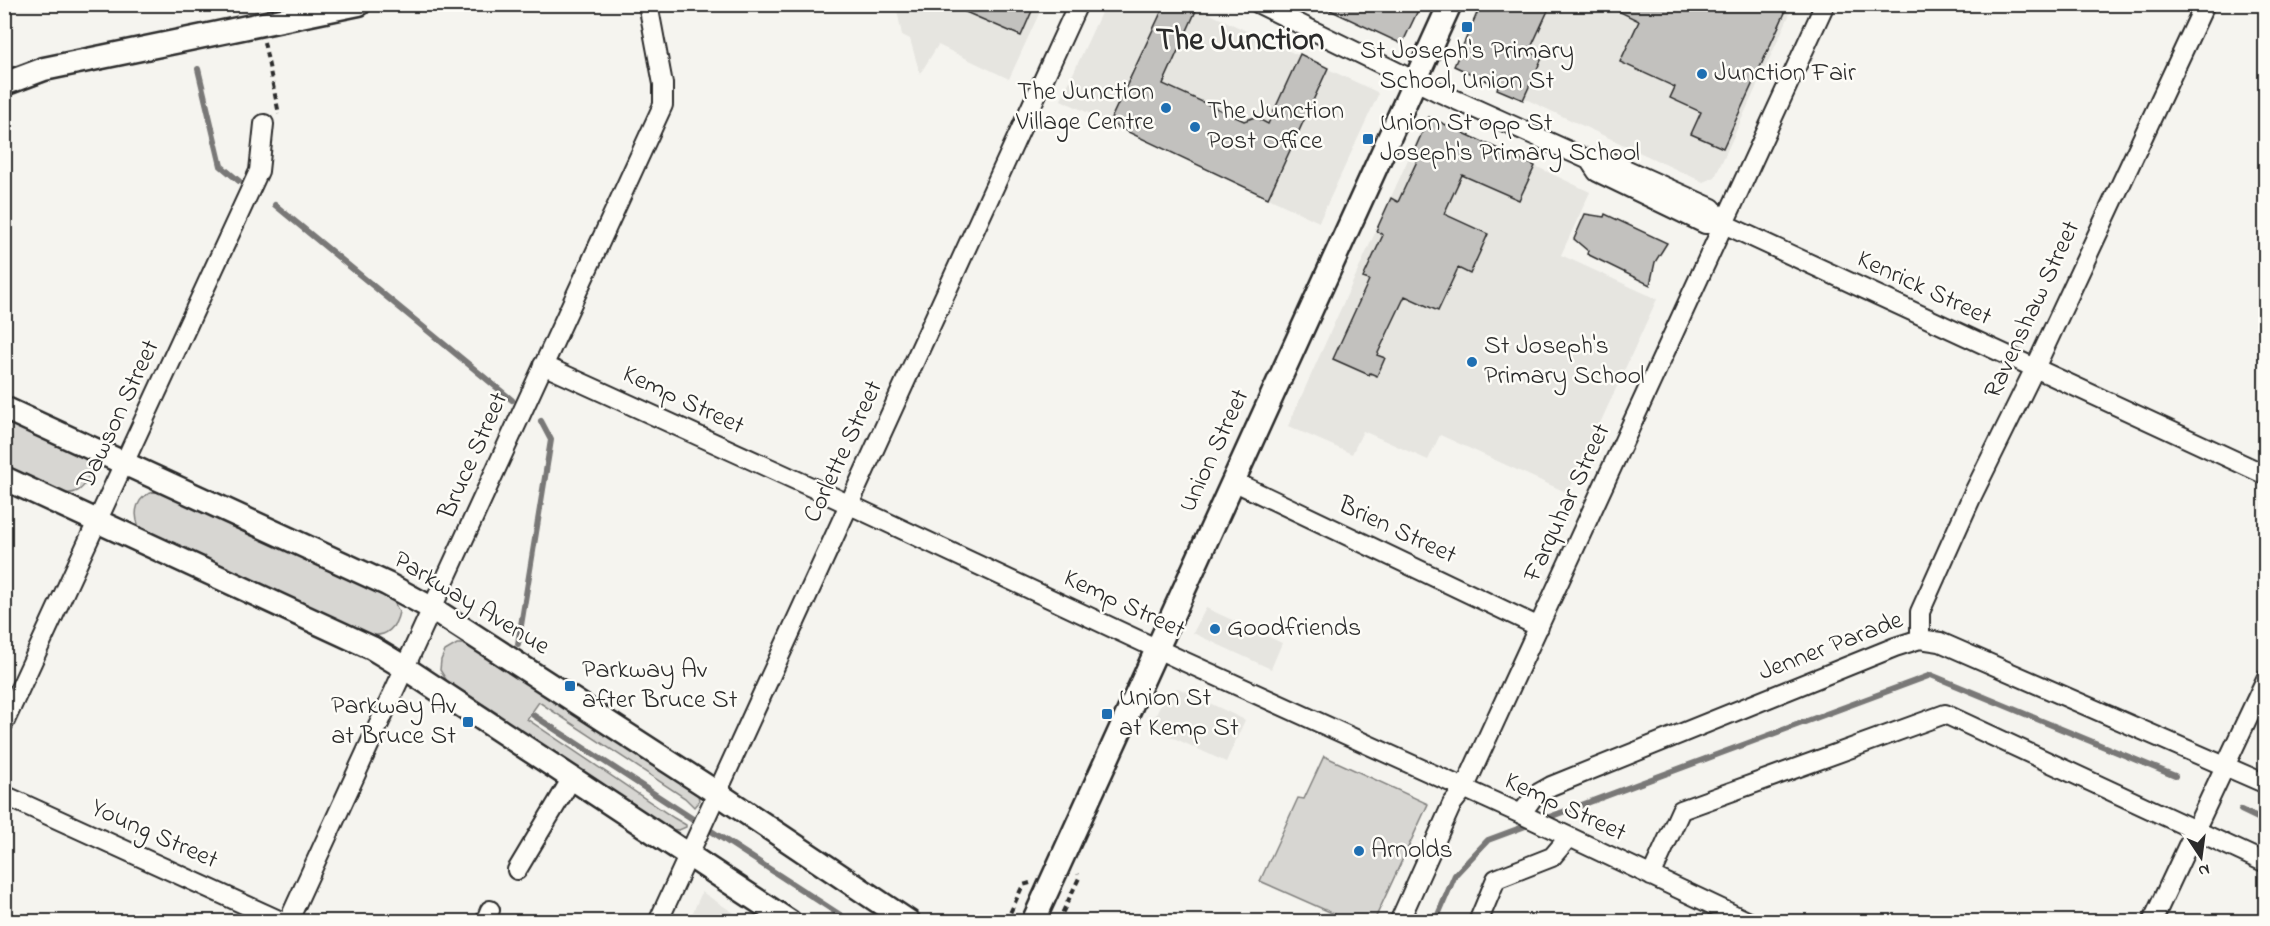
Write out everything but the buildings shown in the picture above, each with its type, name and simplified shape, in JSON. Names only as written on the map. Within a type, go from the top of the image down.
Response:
[{"type":"main road","points":[[4,84],[44,69],[359,4]]},
{"type":"main road","name":"Union Street","points":[[1033,921],[1450,4]]},
{"type":"main road","points":[[4,70],[44,69]]},
{"type":"main road","name":"Parkway Avenue","points":[[4,408],[387,584],[433,609],[909,921]]},
{"type":"main road","points":[[4,478],[372,648],[790,921]]},
{"type":"street","name":"Bruce Street","points":[[285,921],[433,609],[663,105],[663,84],[648,4]]},
{"type":"street","name":"Corlette Street","points":[[658,921],[1078,4]]},
{"type":"street","name":"Kenrick Street","points":[[1259,4],[1415,81],[1589,160],[1604,159],[1712,208],[1724,224],[2265,476]]},
{"type":"street","name":"Farquhar Street","points":[[1399,921],[1452,804],[1464,789],[1825,4]]},
{"type":"street","name":"Ravenshaw Street","points":[[1920,639],[1920,612],[1972,496],[2035,368],[2205,4]]},
{"type":"street","name":"Dawson Street","points":[[4,723],[259,171],[264,124]]},
{"type":"street","name":"Kemp Street","points":[[543,364],[1156,648],[1526,816],[1749,921]]},
{"type":"street","name":"Brien Street","points":[[1233,481],[1539,627]]},
{"type":"street","name":"Jenner Parade","points":[[1526,816],[1534,795],[1551,786],[1884,651],[1920,639],[1940,642],[2265,784]]},
{"type":"street","points":[[2152,921],[2265,679]]},
{"type":"street","points":[[1651,876],[1681,810],[1945,714],[2265,863]]},
{"type":"street","points":[[517,870],[572,778]]},
{"type":"street","name":"Young Street","points":[[4,795],[285,921]]},
{"type":"street","points":[[1478,921],[1497,879],[1552,857],[1562,834]]},
{"type":"path","points":[[260,25],[280,119],[264,124]]},
{"type":"path","points":[[1058,921],[1079,878]]},
{"type":"path","points":[[1006,921],[1023,885]]},
{"type":"shaded area","points":[[1105,4],[1191,5],[1377,92],[1378,95],[1319,222],[1061,100]]},
{"type":"shaded area","points":[[896,5],[1043,5],[1009,79],[938,45],[920,74],[910,39],[902,35]]},
{"type":"shaded area","points":[[1482,5],[1794,5],[1715,177],[1703,182],[1455,66]]},
{"type":"shaded area","name":"St Joseph's Primary School","points":[[1428,115],[1590,192],[1561,255],[1657,299],[1568,493],[1440,435],[1428,460],[1363,431],[1352,454],[1288,426]]},
{"type":"shaded area","points":[[5,420],[84,457],[88,476],[83,487],[72,493],[65,493],[5,466]]},
{"type":"shaded area","points":[[154,492],[164,493],[391,596],[399,612],[396,622],[386,633],[371,635],[139,527],[136,511],[140,501]]},
{"type":"shaded area","points":[[1206,608],[1282,643],[1271,669],[1193,633]]},
{"type":"shaded area","points":[[457,644],[468,644],[698,794],[699,801],[694,807],[685,798],[539,702],[527,719],[686,827],[679,830],[668,829],[520,733],[497,713],[447,681],[440,670],[441,660],[445,651]]},
{"type":"shaded area","points":[[1178,688],[1245,720],[1226,762],[1150,727],[1167,692]]},
{"type":"shaded area","points":[[1324,756],[1428,804],[1374,921],[1350,921],[1260,881],[1298,798],[1304,799]]},
{"type":"shaded area","points":[[702,892],[746,921],[689,921]]},
{"type":"waterway","points":[[198,69],[221,166],[239,181]]},
{"type":"waterway","points":[[275,205],[512,400]]},
{"type":"waterway","points":[[518,644],[551,440],[541,421]]},
{"type":"waterway","points":[[1544,819],[1931,675],[2175,776]]},
{"type":"waterway","points":[[533,715],[851,922]]},
{"type":"waterway","points":[[2241,810],[2266,822]]},
{"type":"waterway","points":[[1435,922],[1455,875],[1488,840],[1531,824]]},
{"type":"place","name":"St Joseph's Primary School, Union St","points":[[1467,27]]},
{"type":"place","name":"Junction Fair","points":[[1702,74]]},
{"type":"place","name":"The Junction Village Centre","points":[[1166,108]]},
{"type":"place","name":"The Junction Post Office","points":[[1195,127]]},
{"type":"place","name":"Union St opp St Joseph's Primary School","points":[[1368,139]]},
{"type":"place","name":"St Joseph's Primary School","points":[[1472,362]]},
{"type":"place","name":"Goodfriends","points":[[1215,629]]},
{"type":"place","name":"Parkway Av after Bruce St","points":[[570,686]]},
{"type":"place","name":"Union St at Kemp St","points":[[1107,714]]},
{"type":"place","name":"Parkway Av at Bruce St","points":[[468,722]]},
{"type":"place","name":"Arnolds","points":[[1359,851]]},
{"type":"district","name":"The Junction","points":[[1240,41]]}]
